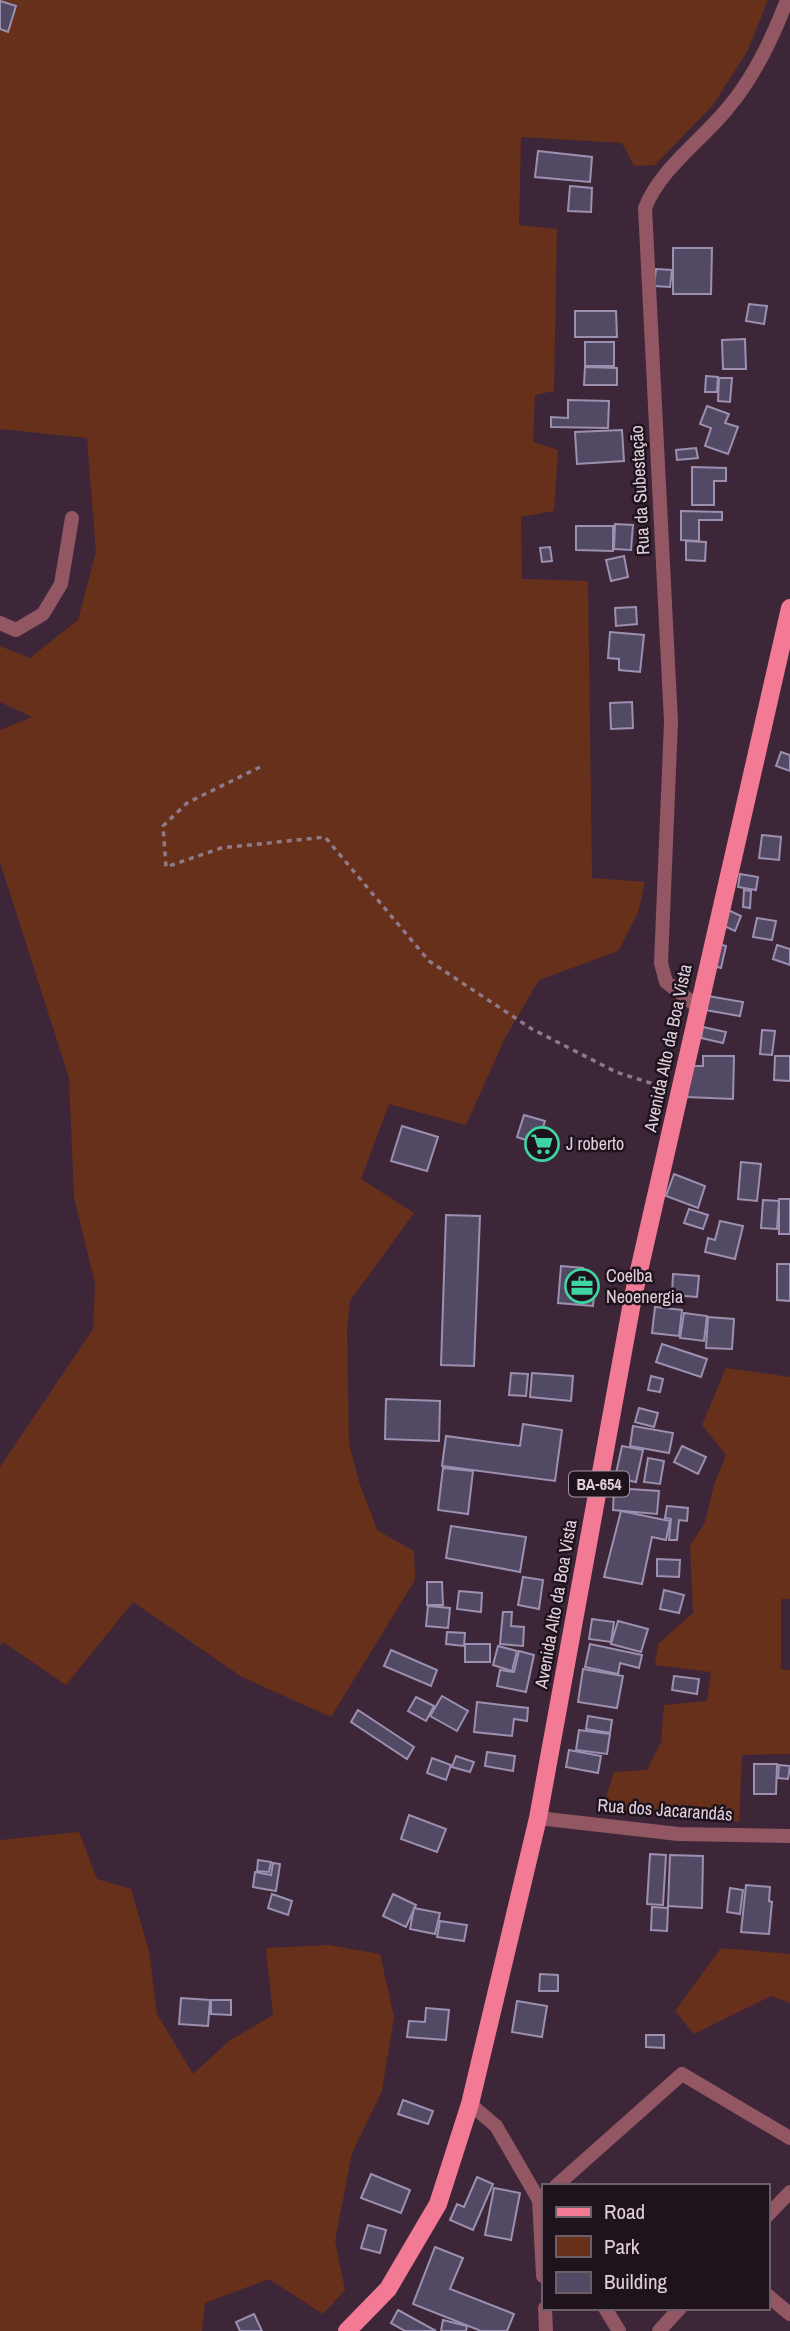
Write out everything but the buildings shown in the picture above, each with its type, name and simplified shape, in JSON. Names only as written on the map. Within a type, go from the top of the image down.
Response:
[{"type":"main road","name":"Avenida Alto da Boa Vista","points":[[347,2331],[388,2289],[438,2204],[470,2104],[538,1818],[634,1297],[790,608]]},
{"type":"street","name":"Rua da Subestação","points":[[698,1007],[666,982],[661,962],[671,722],[645,208],[653,189],[730,106],[749,76],[787,0]]},
{"type":"street","points":[[0,623],[16,630],[43,614],[61,584],[72,518]]},
{"type":"street","name":"Rua dos Jacarandás","points":[[538,1818],[678,1834],[790,1836]]},
{"type":"street","points":[[558,2184],[682,2074],[790,2138]]},
{"type":"street","points":[[470,2104],[496,2126],[542,2201]]},
{"type":"street","points":[[769,2214],[790,2192]]},
{"type":"street","points":[[769,2297],[790,2314]]},
{"type":"street","points":[[545,2310],[546,2331]]},
{"type":"street","points":[[606,2310],[619,2331]]},
{"type":"street","points":[[659,2331],[678,2310]]},
{"type":"path","points":[[260,767],[187,803],[163,826],[166,867],[221,848],[326,837],[429,961],[532,1029],[616,1072],[681,1092]]},
{"type":"green space","points":[[0,0],[768,0],[748,50],[713,105],[655,165],[634,166],[622,143],[521,137],[519,225],[557,229],[554,391],[535,395],[533,442],[558,450],[554,511],[521,517],[522,579],[588,581],[592,878],[645,882],[638,913],[618,951],[539,980],[505,1038],[466,1125],[389,1104],[361,1179],[414,1213],[350,1301],[347,1329],[349,1444],[359,1482],[377,1530],[414,1551],[415,1580],[331,1717],[242,1677],[133,1602],[66,1685],[3,1642],[0,1645],[0,1467],[93,1329],[95,1284],[74,1197],[69,1078],[0,862],[0,730],[32,717],[0,702],[0,646],[30,658],[78,620],[96,552],[87,438],[0,429]]},
{"type":"green space","points":[[726,1368],[790,1377],[790,1599],[781,1599],[781,1669],[790,1670],[790,1754],[742,1755],[739,1822],[621,1812],[604,1803],[614,1772],[647,1770],[661,1742],[664,1705],[707,1701],[711,1672],[655,1665],[658,1644],[693,1613],[690,1546],[705,1522],[714,1485],[726,1455],[702,1425]]},
{"type":"green space","points":[[79,1832],[97,1879],[131,1889],[149,1951],[157,2014],[193,2074],[229,2041],[273,2015],[266,1948],[329,1945],[380,1954],[394,2017],[382,2091],[352,2153],[335,2241],[345,2290],[323,2314],[269,2279],[205,2303],[202,2331],[0,2331],[0,1840]]},
{"type":"green space","points":[[721,1948],[790,1954],[790,2003],[771,1996],[694,2034],[675,2011]]},
{"type":"place","name":"J roberto","points":[[542,1144]]},
{"type":"place","name":"Coelba Neoenergia","points":[[582,1286]]}]
